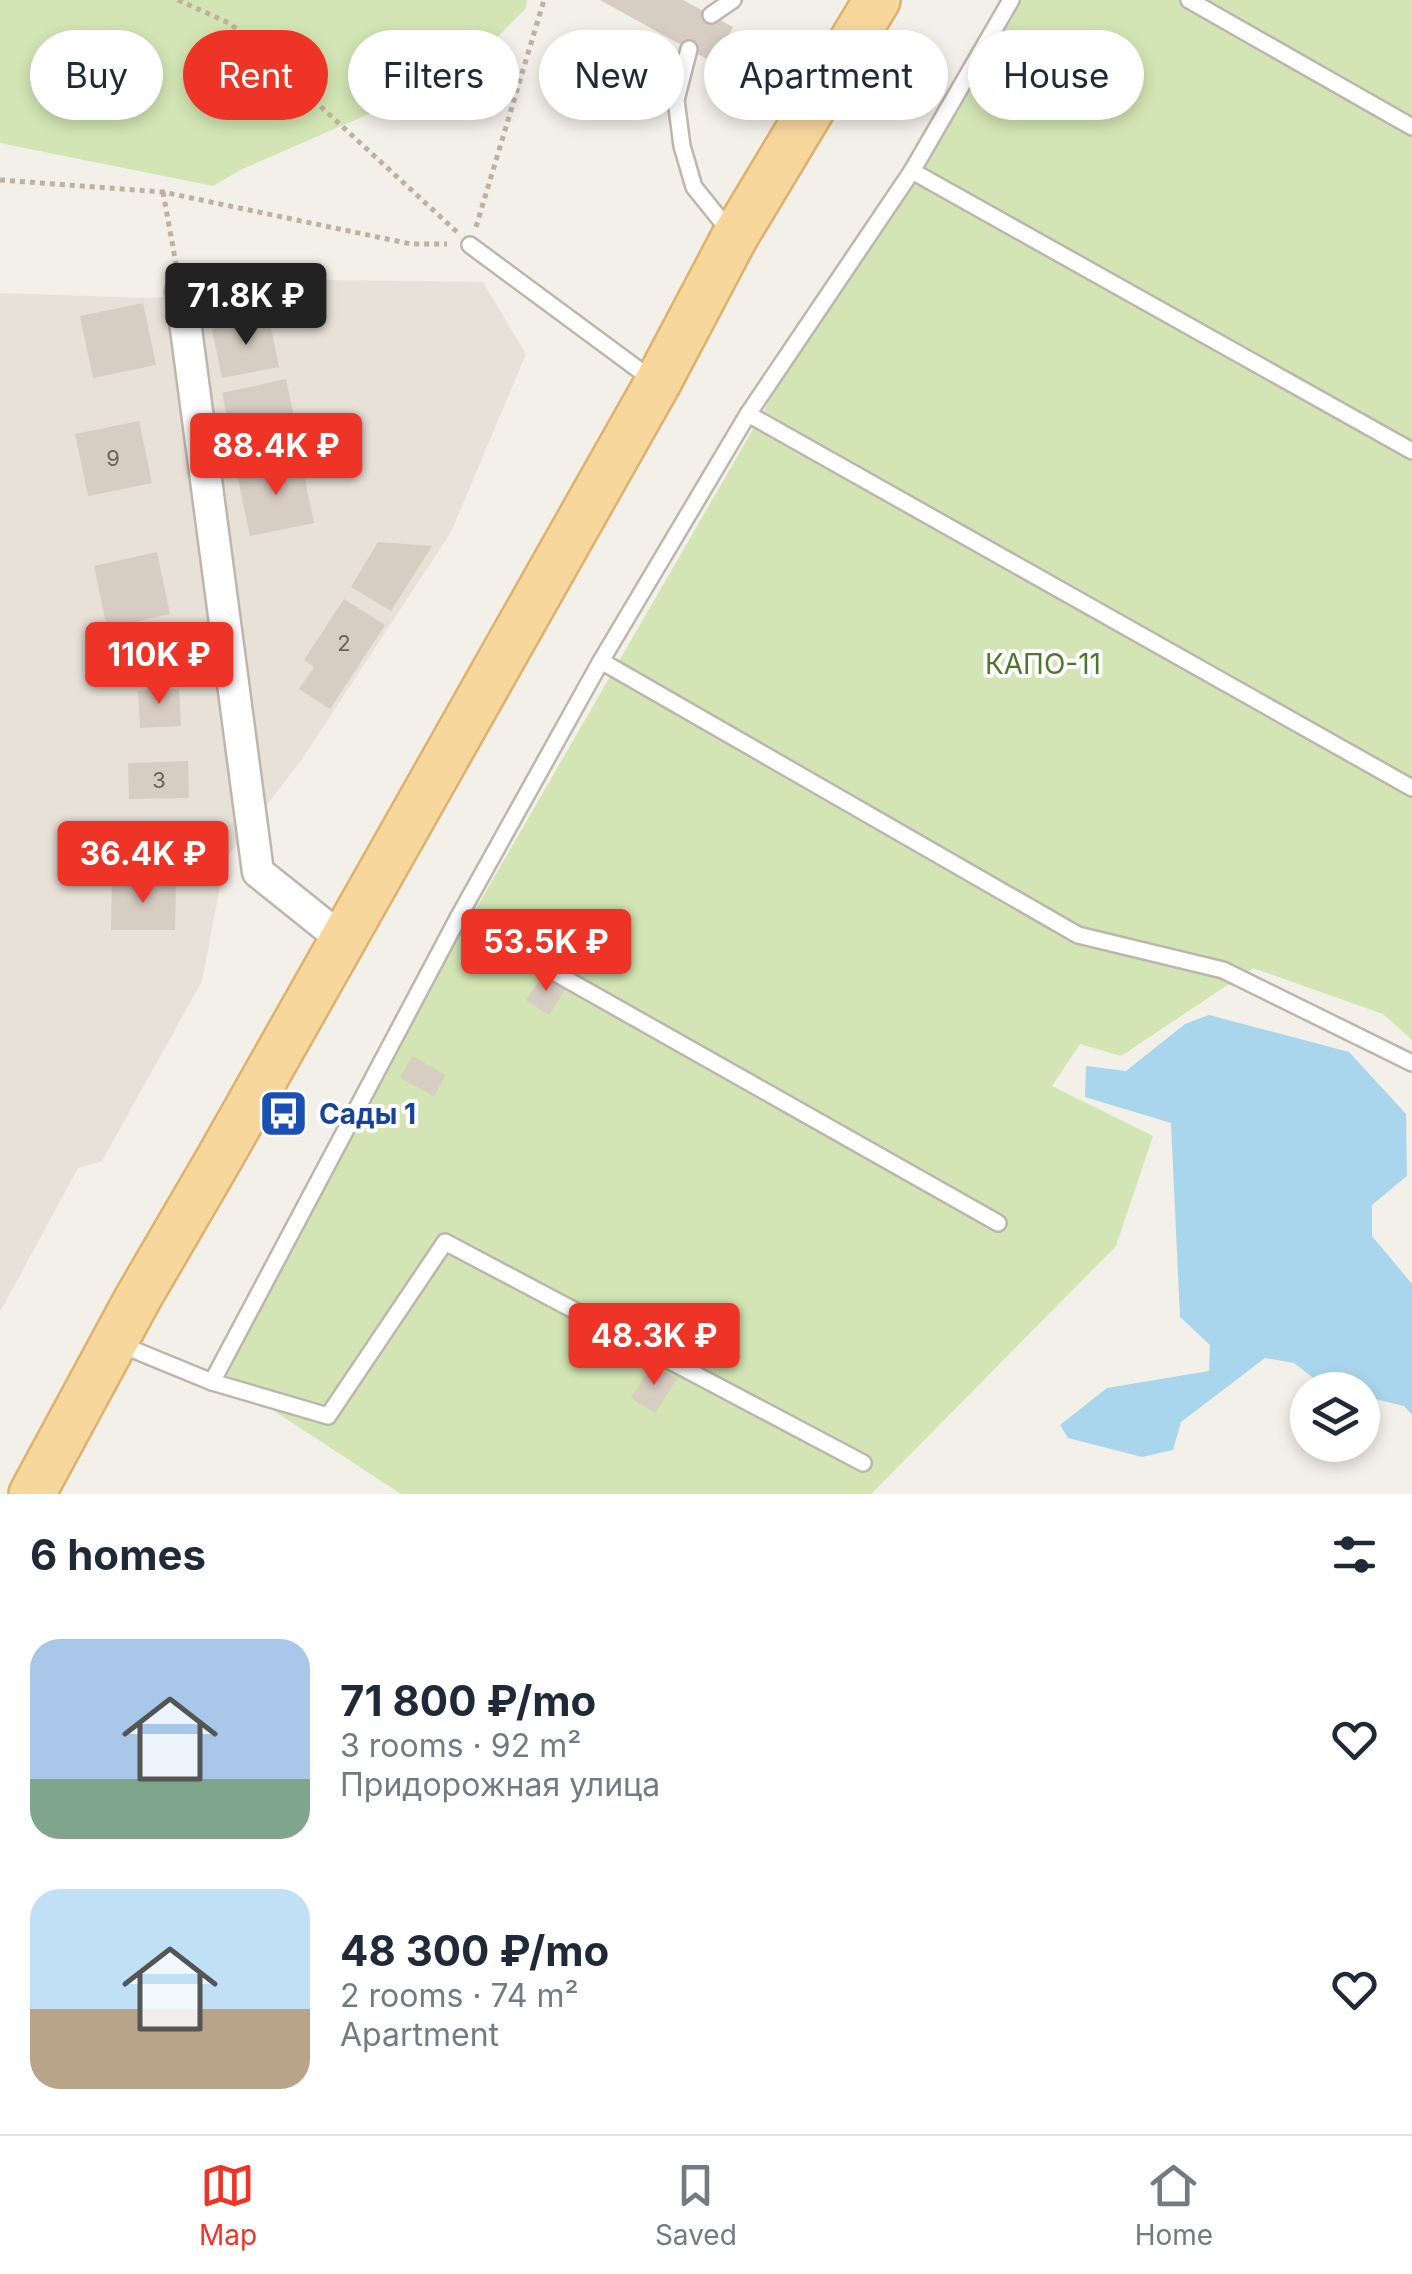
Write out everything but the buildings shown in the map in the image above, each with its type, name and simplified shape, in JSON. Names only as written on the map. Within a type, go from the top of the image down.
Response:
[{"type":"main road","points":[[32,1494],[114,1342],[657,384],[734,238],[869,5]]},
{"type":"street","points":[[182,291],[258,872],[343,940]]},
{"type":"lane","points":[[711,15],[733,0]]},
{"type":"lane","points":[[212,1382],[458,918],[601,661],[748,414],[912,171],[1011,0]]},
{"type":"lane","points":[[1189,0],[1412,127]]},
{"type":"lane","points":[[688,49],[676,100],[682,146],[694,187],[734,238]]},
{"type":"lane","points":[[912,171],[1412,451]]},
{"type":"lane","points":[[470,244],[657,384]]},
{"type":"lane","points":[[748,414],[1412,788]]},
{"type":"lane","points":[[601,661],[1078,935],[1223,970],[1412,1063]]},
{"type":"lane","points":[[458,918],[998,1223]]},
{"type":"lane","points":[[114,1342],[212,1382],[328,1416],[445,1242],[863,1463]]},
{"type":"path","points":[[178,0],[231,24],[470,244]]},
{"type":"path","points":[[470,244],[544,0]]},
{"type":"path","points":[[0,180],[163,192],[411,244],[470,244]]},
{"type":"path","points":[[163,192],[182,291]]},
{"type":"shaded area","points":[[324,280],[483,282],[526,354],[451,532],[302,759],[225,860],[202,981],[102,1161],[78,1168],[0,1312],[0,293],[148,298]]},
{"type":"green space","points":[[0,0],[527,0],[526,8],[504,30],[348,30],[348,120],[355,120],[240,170],[213,186],[0,143]]},
{"type":"green space","name":"КАПО-11","points":[[1001,0],[1412,0],[1412,1040],[1383,1014],[1253,968],[1121,1056],[1080,1044],[1052,1086],[1153,1136],[1116,1246],[871,1494],[401,1494],[210,1369],[932,120],[948,120],[948,92],[968,57],[968,120],[1144,120],[1144,30],[984,30]]},
{"type":"water","points":[[1209,1015],[1349,1052],[1406,1114],[1407,1176],[1372,1205],[1372,1236],[1412,1284],[1412,1415],[1404,1406],[1380,1400],[1380,1372],[1306,1372],[1294,1363],[1265,1358],[1181,1422],[1173,1450],[1142,1457],[1068,1438],[1060,1425],[1107,1388],[1209,1371],[1210,1345],[1180,1317],[1171,1123],[1085,1097],[1086,1066],[1126,1071],[1185,1024]]},
{"type":"place","name":"Сады 1","points":[[284,1114]]}]
